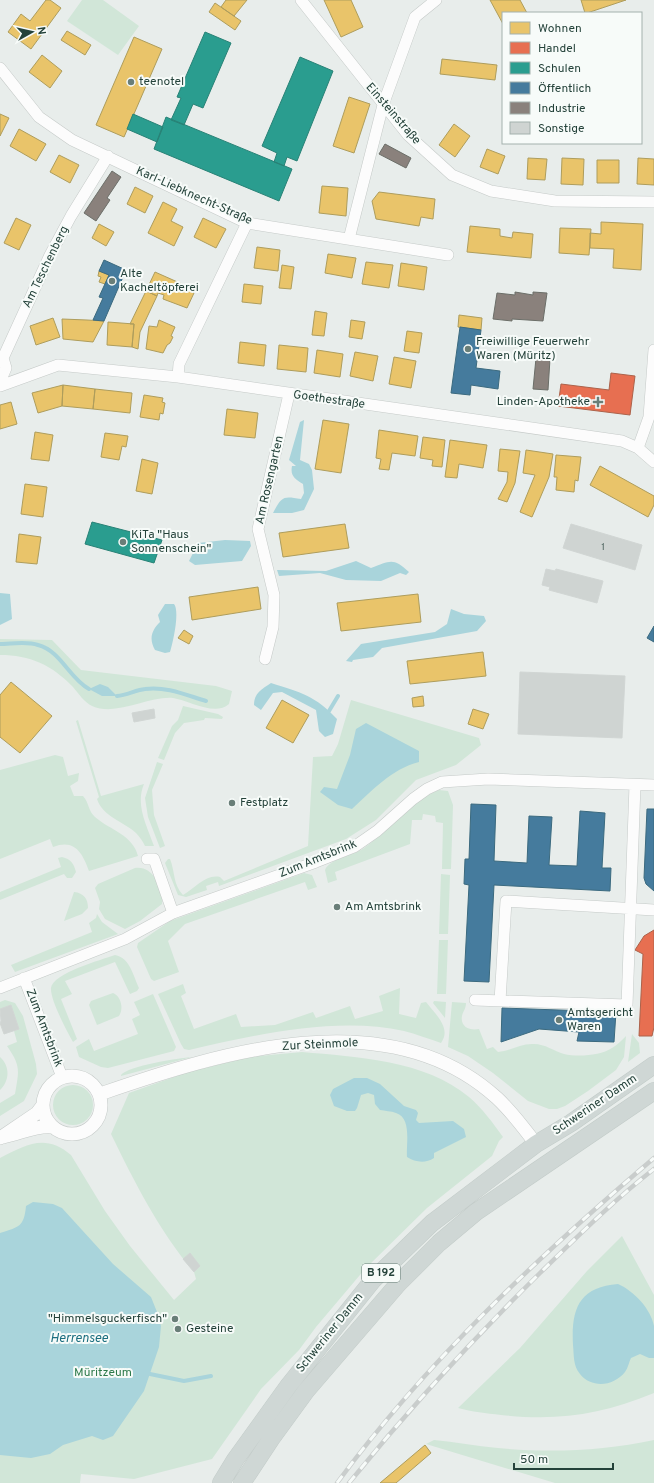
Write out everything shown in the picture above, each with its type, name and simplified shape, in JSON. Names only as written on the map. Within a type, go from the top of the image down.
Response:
[{"type":"main road","name":"Schweriner Damm","points":[[222,1483],[235,1460],[290,1385],[373,1280],[432,1223],[536,1144],[571,1123],[654,1065]]},
{"type":"main road","name":"Schweriner Damm","points":[[242,1483],[271,1439],[306,1391],[398,1284],[439,1243],[476,1212],[654,1091]]},
{"type":"main road","points":[[536,1144],[549,1163]]},
{"type":"street","name":"Einsteinstraße","points":[[301,0],[408,135],[452,174],[491,190],[555,202],[654,202]]},
{"type":"street","points":[[349,239],[383,104],[416,17],[436,0]]},
{"type":"street","name":"Karl-Liebknecht-Straße","points":[[0,68],[39,117],[72,140],[247,223],[448,255]]},
{"type":"street","name":"Am Teschenberg","points":[[0,382],[6,368],[3,358],[35,285],[71,216],[108,156]]},
{"type":"street","points":[[178,377],[179,364],[247,223]]},
{"type":"street","points":[[638,448],[649,417],[654,350]]},
{"type":"street","name":"Goethestraße","points":[[0,386],[58,365],[178,377],[622,441],[638,448],[654,462]]},
{"type":"street","name":"Am Rosengarten","points":[[265,659],[272,627],[274,595],[258,529],[289,394]]},
{"type":"street","name":"Zum Amtsbrink","points":[[0,988],[125,939],[173,913],[354,847],[377,831],[413,799],[442,782],[488,779],[654,785]]},
{"type":"street","points":[[475,1000],[627,1005],[636,785]]},
{"type":"street","points":[[147,860],[154,859],[173,913]]},
{"type":"street","points":[[500,1001],[506,901],[654,910]]},
{"type":"street","name":"Zum Amtsbrink","points":[[24,978],[62,1077]]},
{"type":"street","name":"Zur Steinmole","points":[[100,1094],[185,1065],[248,1050],[334,1041],[367,1042],[409,1051],[439,1061],[458,1071],[497,1098],[518,1120],[536,1144]]},
{"type":"street","points":[[1,1138],[20,1134],[44,1126],[52,1127],[65,1134],[73,1135],[86,1132],[96,1122],[102,1109],[100,1094],[96,1088],[84,1078],[77,1076],[62,1077],[48,1088],[44,1096],[43,1105],[47,1120],[52,1127]]},
{"type":"street","points":[[1,1138],[17,1125],[36,1113],[43,1105]]},
{"type":"green space","points":[[82,0],[103,0],[139,26],[118,55],[67,21]]},
{"type":"green space","points":[[0,639],[52,640],[81,670],[216,686],[232,691],[229,704],[223,708],[216,709],[201,707],[179,699],[163,698],[122,708],[101,709],[87,703],[65,679],[49,667],[31,659],[11,655],[0,655]]},
{"type":"green space","points":[[351,700],[479,738],[481,745],[456,765],[416,780],[376,820],[346,839],[219,886],[218,882],[206,886],[207,890],[186,897],[178,895],[165,863],[168,859],[170,859],[172,864],[177,887],[183,895],[201,882],[210,878],[220,877],[224,881],[308,846],[313,757],[332,756],[338,744]]},
{"type":"green space","points":[[183,706],[218,714],[223,717],[222,719],[205,718],[204,720],[184,723],[175,733],[164,760],[158,758],[172,726],[178,720]]},
{"type":"green space","points":[[78,720],[101,796],[144,784],[141,808],[154,846],[145,846],[136,833],[109,815],[100,805],[97,799],[99,797],[76,721]]},
{"type":"green space","points":[[55,755],[63,757],[68,776],[79,773],[78,781],[70,786],[74,796],[83,796],[93,815],[126,838],[135,849],[138,856],[89,871],[84,859],[77,849],[67,845],[53,847],[50,839],[0,859],[0,770]]},
{"type":"green space","points":[[157,762],[163,764],[152,790],[154,815],[165,846],[160,848],[148,817],[145,798]]},
{"type":"green space","points":[[439,790],[448,791],[453,805],[451,869],[442,869],[443,823],[436,822],[435,816],[423,814],[422,820],[412,820],[410,844],[335,872],[337,880],[328,883],[325,870],[328,866],[337,860],[364,848],[411,807],[430,794]]},
{"type":"green space","points":[[62,857],[72,862],[76,872],[72,878],[67,878],[64,874],[0,900],[0,892],[61,867],[58,858]]},
{"type":"green space","points":[[135,868],[147,870],[156,879],[161,892],[162,904],[140,921],[125,929],[105,919],[99,909],[100,902],[95,888],[98,884]]},
{"type":"green space","points":[[304,873],[312,875],[317,887],[308,890],[305,882],[185,924],[168,941],[179,972],[154,981],[151,979],[137,947],[138,943],[170,921]]},
{"type":"green space","points":[[441,874],[450,875],[448,934],[439,934]]},
{"type":"green space","points":[[74,892],[85,897],[88,908],[82,914],[64,921]]},
{"type":"green space","points":[[97,914],[102,922],[118,934],[15,972],[11,965],[92,932],[89,923],[96,918]]},
{"type":"green space","points":[[439,940],[448,940],[446,994],[437,994]]},
{"type":"green space","points":[[115,955],[128,963],[139,988],[137,991],[130,994],[115,962],[65,981],[72,994],[61,999],[77,1039],[73,1042],[53,1000],[51,988],[54,982],[68,972]]},
{"type":"green space","points":[[183,984],[186,993],[181,996],[194,1029],[236,1014],[241,1027],[275,1025],[313,1012],[316,1018],[350,1006],[355,1019],[383,1011],[379,996],[400,988],[399,1014],[416,1018],[421,1003],[426,1002],[438,1016],[445,1032],[441,1043],[404,1031],[378,1027],[324,1026],[268,1033],[189,1050],[184,1049],[181,1044],[158,994]]},
{"type":"green space","points":[[113,993],[120,1000],[121,1013],[119,1016],[97,1025],[89,1005],[91,1001]]},
{"type":"green space","points":[[153,994],[176,1047],[174,1051],[108,1068],[101,1067],[79,1057],[76,1047],[89,1039],[94,1051],[138,1034],[132,1019],[140,1015],[134,1002]]},
{"type":"green space","points":[[5,1000],[15,1003],[23,1016],[36,1064],[37,1074],[24,1101],[0,1116],[0,1103],[15,1094],[18,1074],[17,1064],[7,1046],[17,1042],[14,1031],[19,1029],[11,1005],[0,1009],[0,1002]]},
{"type":"green space","points":[[434,1001],[446,1002],[445,1018],[433,1003]]},
{"type":"green space","points":[[452,1002],[466,1003],[462,1016],[463,1023],[469,1029],[479,1029],[487,1049],[493,1047],[498,1052],[530,1044],[538,1044],[564,1054],[588,1055],[607,1051],[626,1036],[624,1057],[616,1070],[588,1091],[565,1106],[557,1109],[549,1109],[528,1101],[493,1073],[468,1056],[448,1047]]},
{"type":"green space","points":[[632,1034],[639,1043],[640,1053],[628,1062]]},
{"type":"green space","name":"Müritzeum","points":[[302,1052],[390,1062],[432,1075],[451,1085],[474,1101],[503,1137],[499,1141],[492,1156],[427,1208],[365,1269],[316,1327],[299,1350],[261,1389],[212,1459],[134,1479],[81,1474],[80,1483],[0,1483],[0,1158],[18,1149],[36,1143],[53,1144],[62,1148],[71,1155],[105,1211],[130,1246],[174,1300],[196,1279],[194,1272],[158,1223],[138,1188],[111,1134],[129,1093],[185,1073],[249,1057]]},
{"type":"green space","points":[[0,1057],[6,1065],[8,1073],[6,1082],[0,1090]]},
{"type":"green space","points":[[192,1057],[121,1076],[126,1072],[143,1066]]},
{"type":"green space","points":[[73,1085],[81,1087],[87,1091],[91,1097],[93,1105],[91,1113],[87,1119],[81,1123],[73,1125],[65,1123],[59,1119],[55,1113],[53,1105],[55,1097],[59,1091],[65,1087]]},
{"type":"green space","points":[[622,1236],[654,1295],[654,1393],[616,1407],[560,1416],[522,1417],[458,1408],[520,1348],[587,1271]]},
{"type":"green space","points":[[434,1440],[517,1450],[556,1451],[615,1447],[654,1440],[654,1483],[555,1483],[426,1444]]},
{"type":"water","points":[[304,420],[300,460],[309,464],[312,470],[314,489],[304,510],[292,513],[273,513],[281,500],[284,498],[301,499],[304,493],[303,484],[292,475],[292,466],[296,466],[289,460],[300,422]]},
{"type":"water","points":[[225,540],[250,541],[251,546],[242,561],[195,565],[189,561],[198,543]]},
{"type":"water","points":[[356,561],[371,568],[387,562],[395,562],[409,572],[406,575],[400,573],[381,581],[346,580],[320,573],[279,576],[277,570],[326,571]]},
{"type":"water","points":[[0,593],[10,594],[12,619],[0,625]]},
{"type":"water","points":[[165,604],[174,604],[176,613],[170,652],[165,653],[155,650],[152,642],[152,635],[160,622],[158,615]]},
{"type":"water","points":[[451,609],[464,614],[484,616],[486,621],[477,631],[382,648],[373,657],[353,660],[352,662],[346,661],[361,644],[435,632],[447,624]]},
{"type":"water","points":[[271,683],[299,692],[322,705],[337,719],[333,734],[325,737],[319,731],[316,710],[282,692],[273,693],[261,710],[254,705],[257,694]]},
{"type":"water","points":[[100,684],[108,687],[117,696],[102,696],[89,689]]},
{"type":"water","points":[[366,723],[419,751],[419,762],[409,765],[382,781],[352,809],[338,805],[320,792],[324,787],[337,789],[350,755],[356,729]]},
{"type":"water","points":[[354,1078],[367,1078],[380,1084],[404,1106],[416,1110],[418,1113],[416,1120],[419,1123],[453,1121],[464,1129],[466,1137],[434,1153],[434,1158],[431,1160],[420,1162],[410,1159],[407,1157],[407,1132],[404,1120],[396,1113],[380,1110],[375,1104],[374,1095],[368,1093],[361,1095],[355,1111],[347,1111],[334,1106],[330,1095],[333,1089]]},
{"type":"water","name":"Herrensee","points":[[33,1202],[53,1204],[62,1208],[113,1264],[151,1297],[161,1326],[159,1347],[144,1391],[113,1436],[103,1440],[92,1436],[63,1445],[50,1454],[31,1458],[0,1455],[0,1233],[19,1225],[24,1218],[26,1206]]},
{"type":"water","points":[[618,1284],[636,1296],[646,1307],[649,1313],[654,1326],[654,1358],[649,1358],[640,1354],[631,1358],[626,1370],[620,1377],[609,1383],[597,1384],[585,1379],[576,1368],[574,1360],[573,1332],[576,1311],[580,1302],[586,1295],[605,1286]]},
{"type":"building: Wohnen","points":[[46,0],[50,0],[61,8],[31,49],[8,32],[21,14],[30,21]]},
{"type":"building: Wohnen","points":[[226,0],[247,0],[234,16],[221,7]]},
{"type":"building: Wohnen","points":[[324,0],[351,0],[363,27],[341,37]]},
{"type":"building: Wohnen","points":[[490,0],[520,0],[526,12],[502,12],[502,22]]},
{"type":"building: Wohnen","points":[[581,0],[626,0],[590,12],[585,12]]},
{"type":"building: Wohnen","points":[[215,3],[241,21],[235,30],[209,12]]},
{"type":"building: Wohnen","points":[[67,31],[91,45],[85,55],[61,40]]},
{"type":"building: Wohnen","name":"teenotel","points":[[134,37],[162,49],[124,137],[96,125]]},
{"type":"building: Wohnen","points":[[42,55],[62,71],[50,88],[29,72]]},
{"type":"building: Wohnen","points":[[442,59],[497,65],[495,80],[440,74]]},
{"type":"building: Wohnen","points":[[349,97],[370,104],[354,153],[333,146]]},
{"type":"building: Wohnen","points":[[0,114],[9,118],[0,136]]},
{"type":"building: Wohnen","points":[[454,124],[470,136],[455,157],[439,145]]},
{"type":"building: Wohnen","points":[[19,129],[46,144],[36,161],[10,146]]},
{"type":"building: Wohnen","points":[[487,149],[505,156],[498,174],[480,167]]},
{"type":"building: Wohnen","points":[[59,155],[79,165],[70,183],[50,172]]},
{"type":"building: Wohnen","points":[[528,158],[547,159],[545,180],[527,179]]},
{"type":"building: Wohnen","points":[[562,158],[584,159],[583,185],[561,184]]},
{"type":"building: Wohnen","points":[[638,158],[654,159],[654,185],[637,184]]},
{"type":"building: Wohnen","points":[[597,160],[619,160],[619,183],[597,183]]},
{"type":"building: Wohnen","points":[[322,186],[348,188],[346,216],[319,213]]},
{"type":"building: Wohnen","points":[[135,187],[153,196],[145,213],[127,204]]},
{"type":"building: Wohnen","points":[[379,192],[435,199],[433,219],[421,217],[419,226],[376,219],[372,201]]},
{"type":"building: Wohnen","points":[[163,202],[177,209],[171,221],[183,227],[174,246],[148,233]]},
{"type":"building: Wohnen","points":[[16,218],[31,225],[19,250],[4,243]]},
{"type":"building: Wohnen","points":[[203,218],[226,229],[216,248],[194,237]]},
{"type":"building: Wohnen","points":[[601,222],[643,224],[641,270],[613,268],[614,249],[590,248],[590,233],[601,234]]},
{"type":"building: Wohnen","points":[[99,224],[114,232],[106,246],[92,238]]},
{"type":"building: Wohnen","points":[[470,226],[500,229],[500,236],[512,238],[513,232],[533,234],[531,258],[467,252]]},
{"type":"building: Wohnen","points":[[560,228],[591,229],[589,255],[559,253]]},
{"type":"building: Wohnen","points":[[257,247],[280,250],[278,271],[254,268]]},
{"type":"building: Wohnen","points":[[328,254],[356,258],[352,278],[325,273]]},
{"type":"building: Wohnen","points":[[366,262],[393,265],[389,288],[362,284]]},
{"type":"building: Wohnen","points":[[401,263],[427,267],[424,290],[398,286]]},
{"type":"building: Wohnen","points":[[282,265],[294,267],[291,289],[279,288]]},
{"type":"building: Wohnen","points":[[99,271],[109,275],[105,284],[99,282],[101,277],[98,276]]},
{"type":"building: Wohnen","points":[[155,272],[191,288],[190,291],[194,293],[187,308],[163,299],[164,295],[158,293],[157,296],[146,291]]},
{"type":"building: Wohnen","points":[[244,284],[263,286],[261,304],[242,302]]},
{"type":"building: Wohnen","points":[[146,291],[157,296],[140,332],[138,349],[132,347],[134,324],[130,324]]},
{"type":"building: Wohnen","points":[[315,311],[327,313],[324,336],[312,335]]},
{"type":"building: Wohnen","points":[[459,315],[482,318],[481,330],[458,327]]},
{"type":"building: Wohnen","points":[[53,318],[60,337],[36,345],[30,326]]},
{"type":"building: Wohnen","points":[[62,319],[104,321],[93,342],[63,339]]},
{"type":"building: Wohnen","points":[[159,320],[175,327],[171,336],[173,337],[163,353],[146,349],[149,326],[157,327]]},
{"type":"building: Wohnen","points":[[351,320],[365,322],[362,339],[349,337]]},
{"type":"building: Wohnen","points":[[108,322],[134,324],[132,347],[107,345]]},
{"type":"building: Wohnen","points":[[407,331],[422,333],[419,353],[404,351]]},
{"type":"building: Wohnen","points":[[240,342],[266,345],[264,366],[238,363]]},
{"type":"building: Wohnen","points":[[279,345],[308,348],[306,372],[277,369]]},
{"type":"building: Wohnen","points":[[317,350],[343,354],[340,377],[314,373]]},
{"type":"building: Wohnen","points":[[355,352],[378,356],[373,381],[350,376]]},
{"type":"building: Wohnen","points":[[394,357],[416,361],[411,388],[389,384]]},
{"type":"building: Wohnen","points":[[63,385],[95,389],[93,409],[62,406]]},
{"type":"building: Wohnen","points":[[63,385],[62,406],[38,413],[32,393]]},
{"type":"building: Wohnen","points":[[95,389],[132,393],[130,413],[93,409]]},
{"type":"building: Wohnen","points":[[144,395],[163,398],[162,402],[165,403],[163,414],[160,413],[159,420],[140,417]]},
{"type":"building: Wohnen","points":[[11,402],[17,424],[0,429],[0,405]]},
{"type":"building: Wohnen","points":[[227,409],[258,413],[255,438],[224,435]]},
{"type":"building: Wohnen","points":[[323,420],[349,424],[341,473],[315,469]]},
{"type":"building: Wohnen","points":[[379,430],[418,436],[415,456],[392,453],[389,470],[379,469],[381,459],[376,458]]},
{"type":"building: Wohnen","points":[[35,432],[53,435],[49,461],[31,459]]},
{"type":"building: Wohnen","points":[[105,433],[128,436],[126,447],[122,446],[119,460],[101,457]]},
{"type":"building: Wohnen","points":[[423,437],[445,440],[442,467],[432,466],[433,460],[420,458]]},
{"type":"building: Wohnen","points":[[450,440],[487,445],[483,468],[459,464],[457,478],[445,477]]},
{"type":"building: Wohnen","points":[[500,449],[520,451],[515,483],[507,502],[498,499],[507,482],[508,472],[498,471]]},
{"type":"building: Wohnen","points":[[526,450],[553,454],[549,477],[532,517],[520,512],[535,475],[523,473]]},
{"type":"building: Wohnen","points":[[556,455],[581,457],[578,481],[575,480],[574,492],[556,490],[557,477],[554,477]]},
{"type":"building: Wohnen","points":[[142,459],[158,463],[152,494],[136,491]]},
{"type":"building: Wohnen","points":[[600,466],[654,496],[654,505],[648,517],[590,485]]},
{"type":"building: Wohnen","points":[[25,484],[47,487],[43,517],[21,514]]},
{"type":"building: Wohnen","points":[[345,524],[349,548],[283,557],[279,533]]},
{"type":"building: Wohnen","points":[[19,534],[41,537],[37,564],[16,562]]},
{"type":"building: Wohnen","points":[[258,587],[261,609],[192,620],[189,597]]},
{"type":"building: Wohnen","points":[[418,594],[421,622],[341,631],[337,603]]},
{"type":"building: Wohnen","points":[[184,630],[193,636],[189,644],[178,638]]},
{"type":"building: Wohnen","points":[[483,652],[486,676],[410,684],[407,661]]},
{"type":"building: Wohnen","points":[[11,682],[52,716],[20,753],[0,737],[0,695]]},
{"type":"building: Wohnen","points":[[423,696],[424,706],[413,707],[412,698]]},
{"type":"building: Wohnen","points":[[282,700],[309,715],[293,743],[266,728]]},
{"type":"building: Wohnen","points":[[473,709],[489,714],[483,729],[468,724]]},
{"type":"building: Wohnen","points":[[425,1445],[431,1453],[396,1483],[380,1483]]},
{"type":"building: Handel","points":[[611,373],[635,376],[630,415],[558,406],[561,384],[609,390]]},
{"type":"building: Handel","points":[[654,930],[654,1027],[652,1036],[639,1036],[643,954],[635,950],[644,936]]},
{"type":"building: Schulen","points":[[205,32],[231,43],[203,108],[193,104],[184,125],[171,120],[181,98],[177,97]]},
{"type":"building: Schulen","points":[[300,57],[333,71],[297,161],[287,157],[284,166],[274,162],[277,153],[262,146]]},
{"type":"building: Schulen","points":[[133,114],[163,127],[157,142],[127,129]]},
{"type":"building: Schulen","points":[[166,117],[292,169],[279,201],[154,149]]},
{"type":"building: Schulen","name":"KiTa \"Haus Sonnenschein\"","points":[[92,522],[162,540],[154,563],[85,544]]},
{"type":"building: Öffentlich","points":[[104,260],[126,270],[104,321],[93,320],[103,298],[99,297],[109,275],[99,271]]},
{"type":"building: Öffentlich","name":"Freiwillige Feuerwehr Waren (Müritz)","points":[[460,327],[481,330],[476,368],[500,371],[498,389],[471,385],[470,395],[451,393]]},
{"type":"building: Öffentlich","points":[[654,626],[654,642],[647,638]]},
{"type":"building: Öffentlich","points":[[471,804],[496,805],[494,861],[527,863],[529,816],[552,817],[549,865],[577,866],[580,811],[605,813],[602,868],[611,868],[610,891],[494,885],[489,982],[464,981],[469,885],[464,884],[465,859],[469,859]]},
{"type":"building: Öffentlich","points":[[647,809],[654,809],[654,891],[646,884],[644,878]]},
{"type":"building: Öffentlich","name":"Amtsgericht Waren","points":[[502,1008],[616,1012],[614,1042],[577,1041],[579,1032],[539,1029],[501,1042]]},
{"type":"building: Industrie","points":[[385,144],[411,158],[406,168],[379,154]]},
{"type":"building: Industrie","points":[[112,171],[121,177],[107,198],[110,200],[96,221],[84,213]]},
{"type":"building: Industrie","points":[[515,292],[533,295],[533,292],[547,293],[543,321],[512,319],[512,321],[493,319],[497,293],[515,295]]},
{"type":"building: Industrie","points":[[536,358],[550,359],[548,390],[533,389]]},
{"type":"building: Sonstige","points":[[571,524],[642,545],[635,570],[563,548]]},
{"type":"building: Sonstige","points":[[546,569],[555,571],[556,569],[603,581],[597,603],[549,590],[550,587],[542,585]]},
{"type":"building: Sonstige","points":[[520,672],[625,676],[622,738],[518,734]]},
{"type":"building: Sonstige","points":[[154,709],[155,718],[134,722],[132,713]]},
{"type":"building: Sonstige","points":[[11,1005],[19,1029],[4,1034],[0,1023],[0,1009]]},
{"type":"building: Sonstige","points":[[190,1253],[200,1266],[194,1272],[183,1259]]},
{"type":"waterway","points":[[0,644],[29,643],[46,648],[53,653],[76,678],[89,689]]},
{"type":"waterway","points":[[117,696],[153,688],[176,692],[206,701]]},
{"type":"waterway","points":[[329,711],[338,696]]},
{"type":"waterway","points":[[150,1374],[184,1381],[211,1376]]},
{"type":"railway","points":[[337,1483],[371,1438],[446,1353],[527,1272],[654,1158]]},
{"type":"railway","points":[[349,1483],[418,1402],[490,1324],[596,1219],[654,1169]]},
{"type":"place","name":"teenotel","points":[[131,82]]},
{"type":"place","name":"Alte Kacheltöpferei","points":[[112,281]]},
{"type":"place","name":"Freiwillige Feuerwehr Waren (Müritz)","points":[[468,349]]},
{"type":"place","name":"Linden-Apotheke","points":[[598,402]]},
{"type":"place","name":"KiTa \"Haus Sonnenschein\"","points":[[123,542]]},
{"type":"place","name":"Festplatz","points":[[232,803]]},
{"type":"place","name":"Am Amtsbrink","points":[[337,907]]},
{"type":"place","name":"Amtsgericht Waren","points":[[559,1020]]},
{"type":"place","name":"\"Himmelsguckerfisch\"","points":[[175,1319]]},
{"type":"place","name":"Gesteine","points":[[178,1329]]}]
